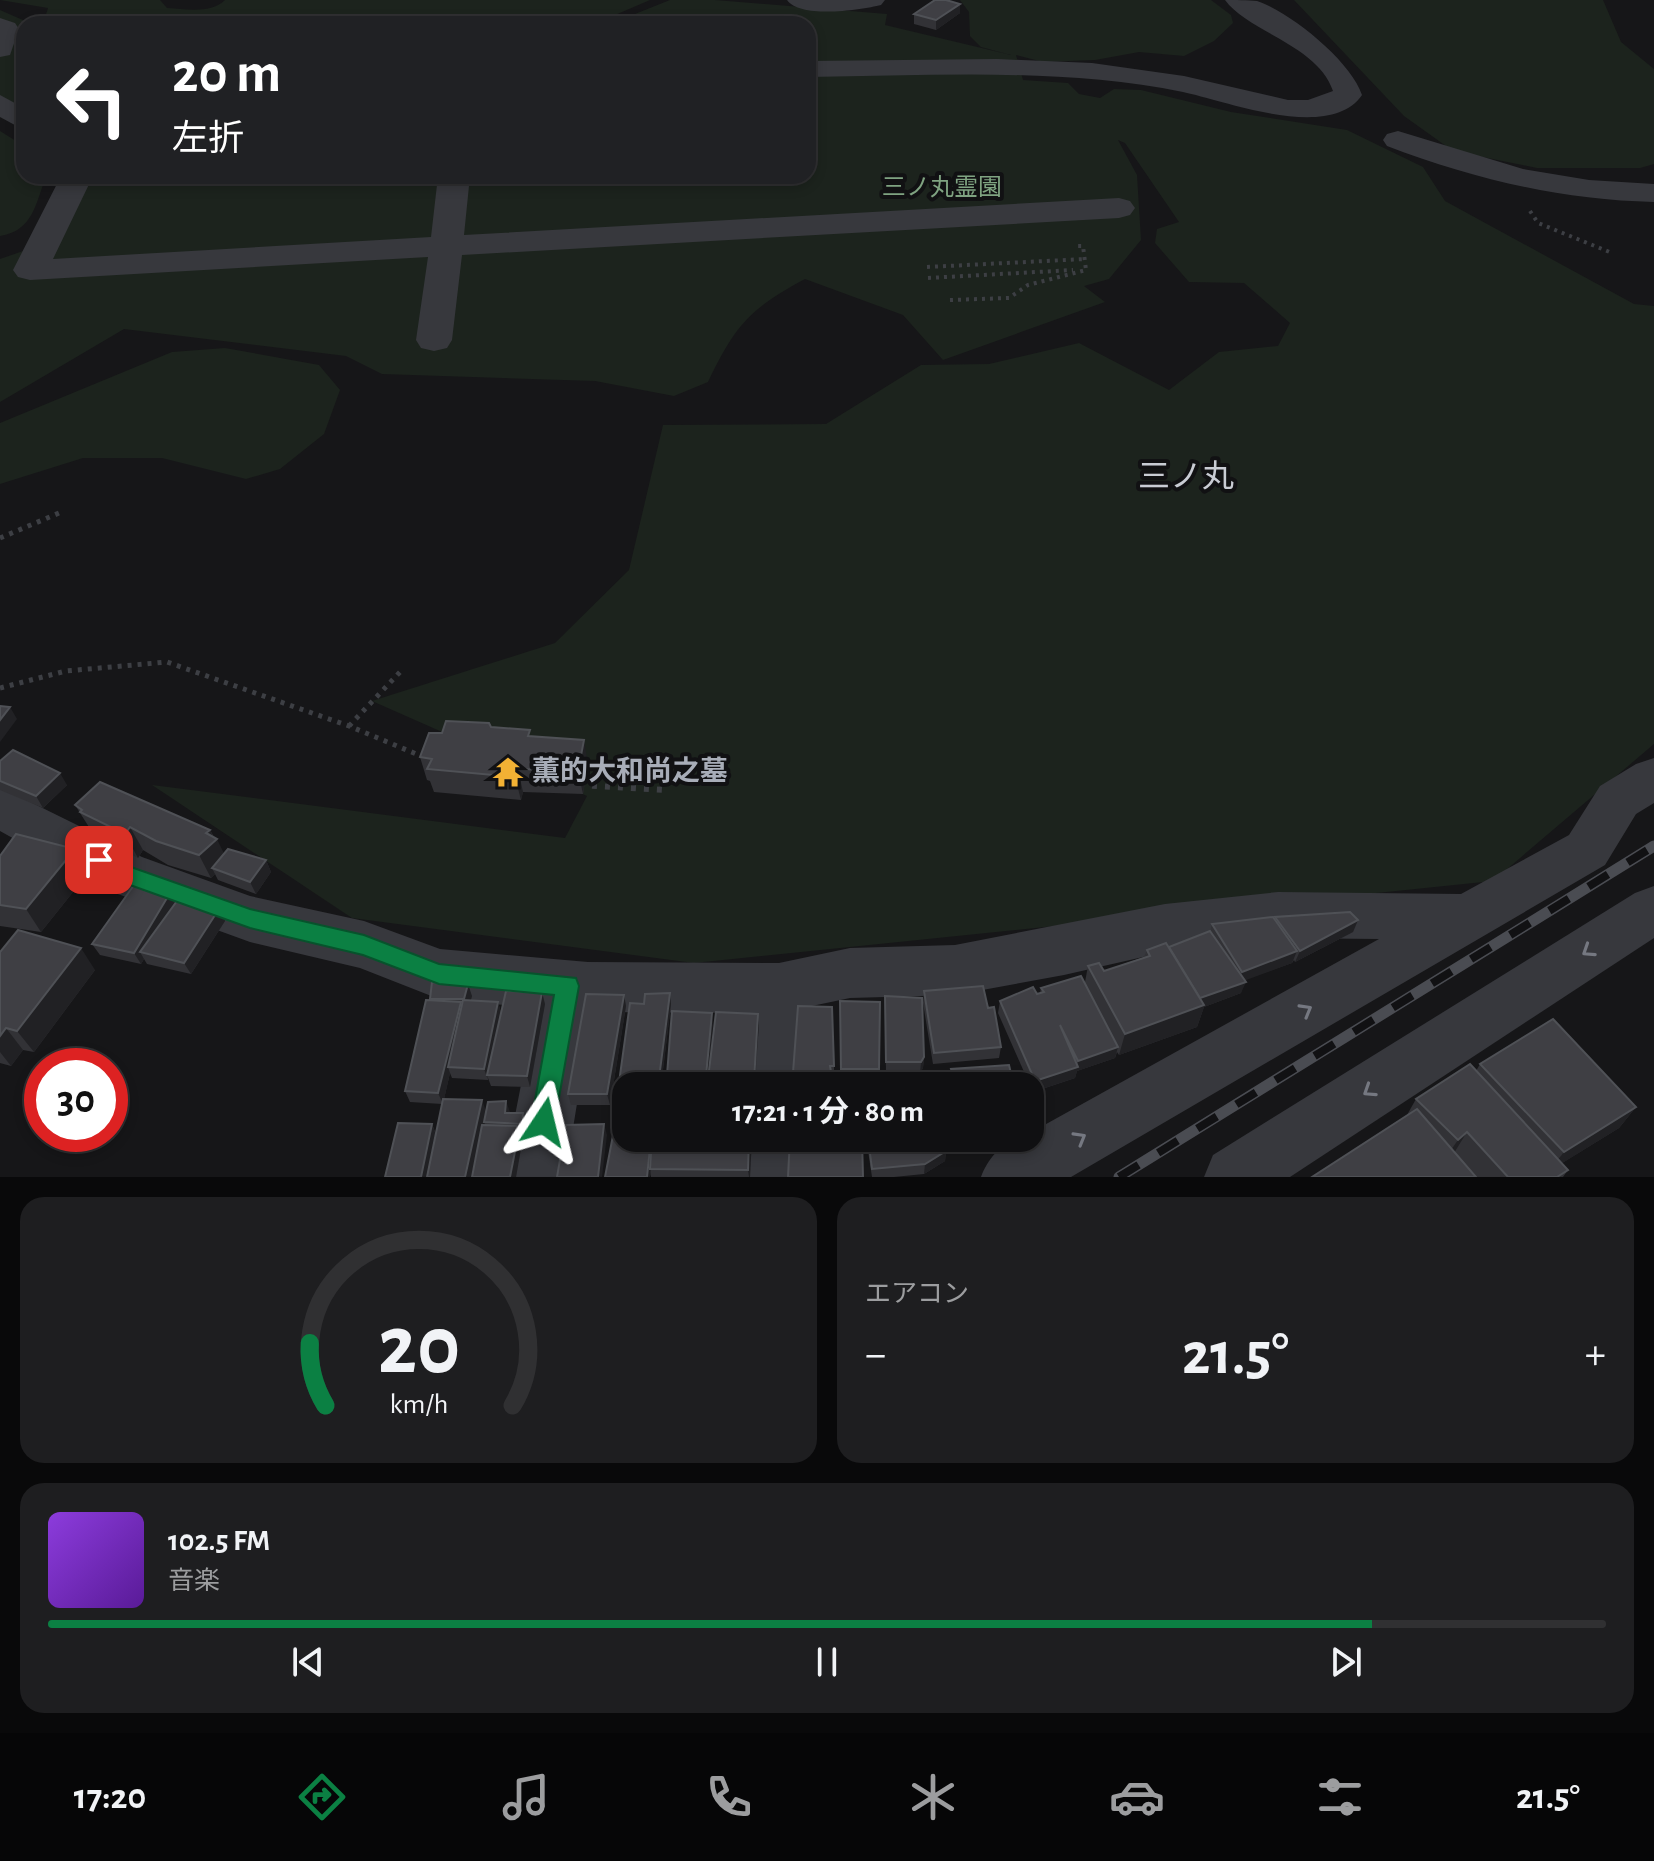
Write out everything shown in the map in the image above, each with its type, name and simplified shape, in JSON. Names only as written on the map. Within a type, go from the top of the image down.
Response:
[{"type":"street","points":[[800,0],[845,5],[872,0]]},
{"type":"street","points":[[816,69],[1012,69],[1096,74],[1180,83],[1262,106],[1289,109],[1336,102],[1348,95],[1344,79],[1309,47],[1238,0]]},
{"type":"street","points":[[0,26],[6,29],[0,49]]},
{"type":"street","points":[[1398,140],[1455,161],[1578,188],[1654,193]]},
{"type":"street","points":[[73,184],[30,270],[1119,208]]},
{"type":"street","points":[[434,340],[453,184]]},
{"type":"street","points":[[1012,1177],[1587,850],[1618,800],[1654,778]]},
{"type":"street","points":[[0,807],[123,873],[250,919],[364,945],[439,974],[568,986],[779,988],[850,973],[955,970],[1064,951],[1165,928],[1278,915],[1468,917]]},
{"type":"street","points":[[1235,1177],[1654,909]]},
{"type":"street","points":[[534,1177],[568,986]]},
{"type":"street","points":[[776,1072],[779,988]]},
{"type":"street","points":[[773,1177],[774,1152]]},
{"type":"path","points":[[1067,247],[1083,246],[1086,270]]},
{"type":"path","points":[[927,267],[1085,259]]},
{"type":"path","points":[[928,278],[1086,270]]},
{"type":"path","points":[[950,300],[1009,298],[1028,285],[1086,270]]},
{"type":"path","points":[[0,538],[59,513]]},
{"type":"path","points":[[0,688],[66,671],[167,662],[349,726],[434,761]]},
{"type":"path","points":[[349,726],[400,672]]},
{"type":"path","points":[[572,785],[666,790]]},
{"type":"green space","points":[[0,0],[160,0],[167,8],[198,10],[225,0],[650,0],[613,16],[46,16],[48,8]]},
{"type":"green space","name":"三ノ丸霊園","points":[[670,0],[715,0],[887,14],[885,25],[1011,55],[981,47],[970,36],[969,12],[960,0],[1211,0],[1231,15],[1233,23],[1214,41],[1184,56],[1139,52],[1095,60],[1043,62],[1016,55],[1023,80],[1068,83],[1079,94],[1100,98],[1114,89],[1141,90],[1231,112],[1347,130],[1423,167],[1445,201],[1634,304],[1654,306],[1654,744],[1493,881],[694,963],[352,918],[152,785],[565,838],[587,796],[372,701],[555,643],[629,570],[663,425],[826,424],[921,365],[989,364],[1079,343],[1169,390],[1219,352],[1278,346],[1290,323],[1244,283],[1189,282],[1155,243],[1157,229],[1179,222],[1125,143],[1118,140],[1137,175],[1141,240],[1109,279],[1084,286],[1105,302],[943,360],[903,315],[805,279],[770,300],[746,321],[727,346],[708,382],[674,396],[595,381],[382,374],[346,356],[124,329],[0,402],[0,259],[26,250],[61,184],[816,184],[816,16],[630,16]]},
{"type":"green space","points":[[1294,0],[1603,0],[1621,42],[1654,69],[1654,164],[1640,168],[1537,168],[1453,151],[1404,116]]},
{"type":"green space","points":[[0,10],[16,17],[16,125],[0,116]]},
{"type":"green space","points":[[0,131],[16,141],[16,184],[43,184],[36,206],[26,222],[11,233],[0,236]]},
{"type":"green space","points":[[225,348],[319,365],[340,390],[324,434],[280,469],[246,479],[162,458],[83,458],[0,484],[0,423],[172,352]]},
{"type":"building","points":[[935,0],[960,4],[936,20],[914,14]]},
{"type":"building","points":[[0,706],[10,707],[0,720]]},
{"type":"building","points":[[446,721],[489,723],[491,727],[530,730],[528,736],[584,740],[578,771],[518,769],[515,777],[427,769],[432,759],[420,757],[429,733],[442,733]]},
{"type":"building","points":[[13,750],[60,773],[36,796],[0,781],[0,761]]},
{"type":"building","points":[[100,782],[210,830],[206,833],[217,839],[199,855],[156,841],[130,827],[125,834],[80,812],[82,810],[75,805]]},
{"type":"building","points":[[16,834],[75,849],[26,909],[0,905],[0,856]]},
{"type":"building","points":[[228,849],[266,860],[250,882],[212,868]]},
{"type":"building","points":[[134,885],[170,893],[134,953],[92,944]]},
{"type":"building","points":[[182,894],[218,902],[215,908],[219,909],[184,963],[140,952]]},
{"type":"building","points":[[1350,912],[1358,920],[1300,951],[1275,917]]},
{"type":"building","points":[[1273,917],[1297,951],[1242,972],[1212,924]]},
{"type":"building","points":[[18,930],[81,948],[17,1031],[6,1028],[0,1036],[0,952]]},
{"type":"building","points":[[1210,931],[1246,982],[1200,998],[1169,947]]},
{"type":"building","points":[[1166,943],[1204,1005],[1125,1034],[1088,966],[1099,963],[1104,971],[1150,956],[1147,950]]},
{"type":"building","points":[[1081,976],[1118,1047],[1078,1061],[1060,1025],[1078,1067],[1044,1078],[1044,1072],[1031,1072],[1000,1001],[1033,987],[1037,994],[1044,992],[1041,988]]},
{"type":"building","points":[[432,982],[468,984],[464,999],[430,999]]},
{"type":"building","points":[[983,986],[988,1008],[994,1007],[1001,1047],[934,1053],[924,991]]},
{"type":"building","points":[[506,991],[542,992],[527,1076],[487,1075]]},
{"type":"building","points":[[670,993],[660,1072],[620,1072],[630,1003],[644,1004],[645,994]]},
{"type":"building","points":[[586,994],[624,995],[607,1094],[568,1094]]},
{"type":"building","points":[[885,996],[922,998],[924,1057],[921,1062],[886,1062]]},
{"type":"building","points":[[426,1000],[461,1002],[438,1093],[405,1091]]},
{"type":"building","points":[[463,1000],[498,1002],[484,1069],[448,1067]]},
{"type":"building","points":[[840,1001],[880,1002],[879,1069],[841,1069]]},
{"type":"building","points":[[798,1006],[832,1007],[834,1066],[830,1066],[831,1072],[793,1072]]},
{"type":"building","points":[[672,1011],[712,1013],[706,1072],[667,1072]]},
{"type":"building","points":[[716,1012],[758,1014],[755,1072],[709,1072]]},
{"type":"building","points":[[1553,1019],[1636,1107],[1564,1152],[1480,1064]]},
{"type":"building","points":[[1470,1064],[1568,1170],[1557,1177],[1508,1177],[1467,1132],[1458,1140],[1416,1099]]},
{"type":"building","points":[[1009,1065],[1011,1072],[952,1072],[951,1069]]},
{"type":"building","points":[[443,1099],[482,1100],[465,1177],[427,1177]]},
{"type":"building","points":[[506,1101],[505,1113],[523,1113],[522,1124],[484,1122],[488,1102]]},
{"type":"building","points":[[1417,1109],[1476,1177],[1312,1177]]},
{"type":"building","points":[[398,1123],[432,1124],[421,1177],[385,1177]]},
{"type":"building","points":[[604,1124],[598,1177],[557,1177],[566,1125]]},
{"type":"building","points":[[482,1125],[520,1126],[510,1177],[472,1177]]},
{"type":"building","points":[[612,1141],[612,1152],[650,1152],[647,1177],[605,1177]]},
{"type":"building","points":[[651,1152],[749,1152],[748,1170],[650,1169]]},
{"type":"building","points":[[789,1152],[862,1152],[863,1177],[788,1177]]},
{"type":"building","points":[[870,1152],[944,1152],[925,1164],[872,1169]]},
{"type":"railway","points":[[1119,1177],[1654,846]]},
{"type":"place","name":"薫的大和尚之墓","points":[[508,772]]},
{"type":"district","name":"三ノ丸","points":[[1186,477]]},
{"type":"route","points":[[99,860],[123,873],[250,919],[364,945],[439,974],[568,986],[544,1122]]}]
